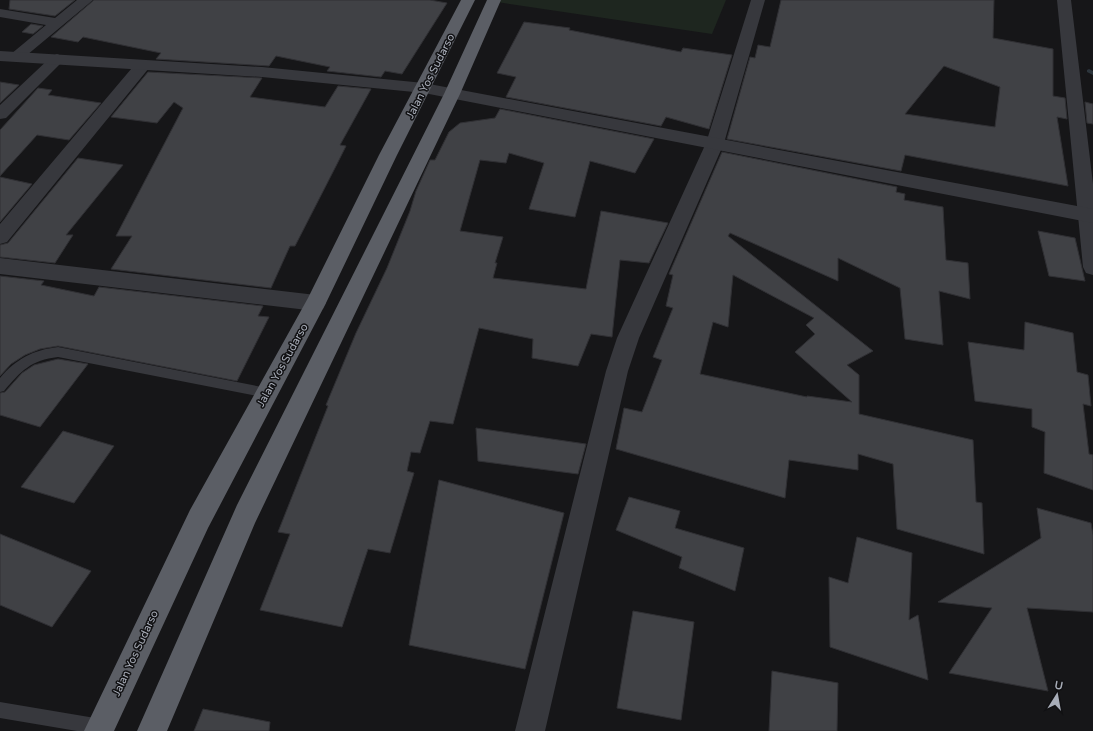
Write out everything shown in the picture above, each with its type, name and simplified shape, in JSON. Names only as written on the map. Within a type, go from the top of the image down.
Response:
[{"type":"highway","name":"Jalan Yos Sudarso","points":[[100,729],[199,519],[316,303],[388,155],[424,88],[468,0]]},
{"type":"highway","points":[[152,731],[246,514],[452,94],[494,0]]},
{"type":"street","points":[[8,56],[58,23],[86,0]]},
{"type":"street","points":[[530,731],[617,371],[631,331],[715,143],[758,0]]},
{"type":"street","points":[[1064,0],[1091,215],[1093,267]]},
{"type":"street","points":[[0,13],[58,23]]},
{"type":"street","points":[[8,56],[262,72],[424,88],[1091,215]]},
{"type":"street","points":[[0,114],[57,59]]},
{"type":"street","points":[[0,238],[143,64]]},
{"type":"street","points":[[0,266],[316,303]]},
{"type":"lane","points":[[0,387],[19,366],[32,357],[44,353],[58,352],[267,393]]},
{"type":"lane","points":[[0,710],[100,729]]},
{"type":"shaded area","points":[[498,0],[726,0],[712,34],[497,2]]},
{"type":"building","points":[[10,0],[75,0],[55,16],[9,9]]},
{"type":"building","points":[[94,0],[430,0],[447,3],[402,74],[385,71],[381,77],[327,71],[330,67],[276,56],[269,66],[156,59],[161,53],[83,37],[78,42],[51,37]]},
{"type":"building","points":[[781,0],[994,0],[993,38],[1053,49],[1053,96],[1065,98],[1067,119],[1057,117],[1068,186],[905,155],[901,171],[727,139],[750,57],[755,58],[758,45],[770,47]],"holes":[[[944,66],[1000,87],[995,127],[905,114]]]},
{"type":"building","points":[[524,22],[570,28],[569,30],[681,52],[683,48],[732,55],[709,129],[666,117],[661,126],[506,97],[516,77],[497,73]]},
{"type":"building","points":[[31,24],[43,26],[33,34],[22,32]]},
{"type":"building","points":[[148,72],[262,78],[250,97],[325,107],[338,86],[371,89],[340,145],[346,146],[336,166],[295,246],[290,246],[271,288],[111,269],[132,236],[116,236],[183,108],[174,102],[157,123],[111,117]]},
{"type":"building","points":[[0,82],[19,85],[0,103]]},
{"type":"building","points":[[38,88],[52,90],[48,95],[101,103],[69,140],[37,135],[0,176],[0,130]]},
{"type":"building","points":[[1085,102],[1093,104],[1093,124],[1087,123]]},
{"type":"building","points":[[500,109],[654,139],[635,173],[590,161],[575,217],[529,209],[544,163],[509,153],[506,163],[480,160],[460,231],[503,237],[495,263],[497,263],[493,278],[586,289],[601,211],[668,223],[649,263],[620,260],[612,337],[591,334],[578,366],[532,358],[533,339],[479,328],[453,424],[430,421],[420,453],[411,452],[407,471],[414,473],[390,553],[368,549],[342,627],[260,610],[290,534],[278,532],[328,406],[326,405],[356,333],[387,268],[410,211],[416,191],[430,160],[435,160],[449,132],[460,123],[495,118]]},
{"type":"building","points":[[722,152],[897,187],[896,192],[905,194],[904,200],[943,207],[946,260],[968,263],[970,299],[939,291],[943,345],[905,339],[900,288],[838,258],[838,281],[730,233],[728,236],[873,351],[847,365],[859,375],[859,414],[973,440],[976,502],[982,503],[984,554],[897,529],[893,464],[858,454],[858,470],[789,460],[785,498],[616,449],[624,408],[642,412],[662,360],[653,357],[673,308],[666,306],[673,275],[669,274]],"holes":[[[733,275],[814,318],[806,325],[815,334],[795,352],[852,402],[807,397],[700,374],[713,322],[728,327]]]},
{"type":"building","points":[[78,158],[123,165],[66,235],[73,235],[55,263],[0,257],[0,245],[8,243]]},
{"type":"building","points":[[0,177],[32,184],[0,222]]},
{"type":"building","points":[[1038,231],[1075,238],[1085,281],[1049,276]]},
{"type":"building","points":[[0,276],[44,281],[41,285],[94,296],[99,287],[263,306],[258,316],[269,317],[237,381],[58,346],[40,349],[25,355],[11,364],[0,376]]},
{"type":"building","points":[[1025,322],[1073,333],[1077,372],[1088,375],[1091,406],[1083,404],[1089,454],[1093,455],[1093,490],[1044,473],[1045,432],[1032,427],[1032,409],[975,401],[968,342],[1024,350]]},
{"type":"building","points":[[58,359],[88,364],[40,427],[0,415],[0,393],[5,392],[22,373],[34,365]]},
{"type":"building","points":[[476,428],[586,444],[578,474],[478,461]]},
{"type":"building","points":[[63,431],[114,446],[74,503],[21,487]]},
{"type":"building","points":[[439,480],[564,513],[525,669],[409,645]]},
{"type":"building","points":[[629,497],[680,511],[675,528],[744,548],[735,591],[679,568],[682,557],[616,530]]},
{"type":"building","points":[[1037,508],[1091,523],[1093,535],[1093,612],[1027,608],[1048,691],[949,673],[992,608],[938,602],[1041,538]]},
{"type":"building","points":[[0,534],[91,571],[52,627],[0,605]]},
{"type":"building","points":[[857,537],[912,553],[909,620],[918,615],[928,680],[830,647],[829,577],[848,583]]},
{"type":"building","points":[[633,611],[694,622],[681,720],[617,708]]},
{"type":"building","points":[[772,671],[838,683],[837,731],[769,731]]},
{"type":"building","points":[[203,709],[270,722],[269,731],[194,731]]},
{"type":"waterway","points":[[1089,71],[1093,73]]}]
